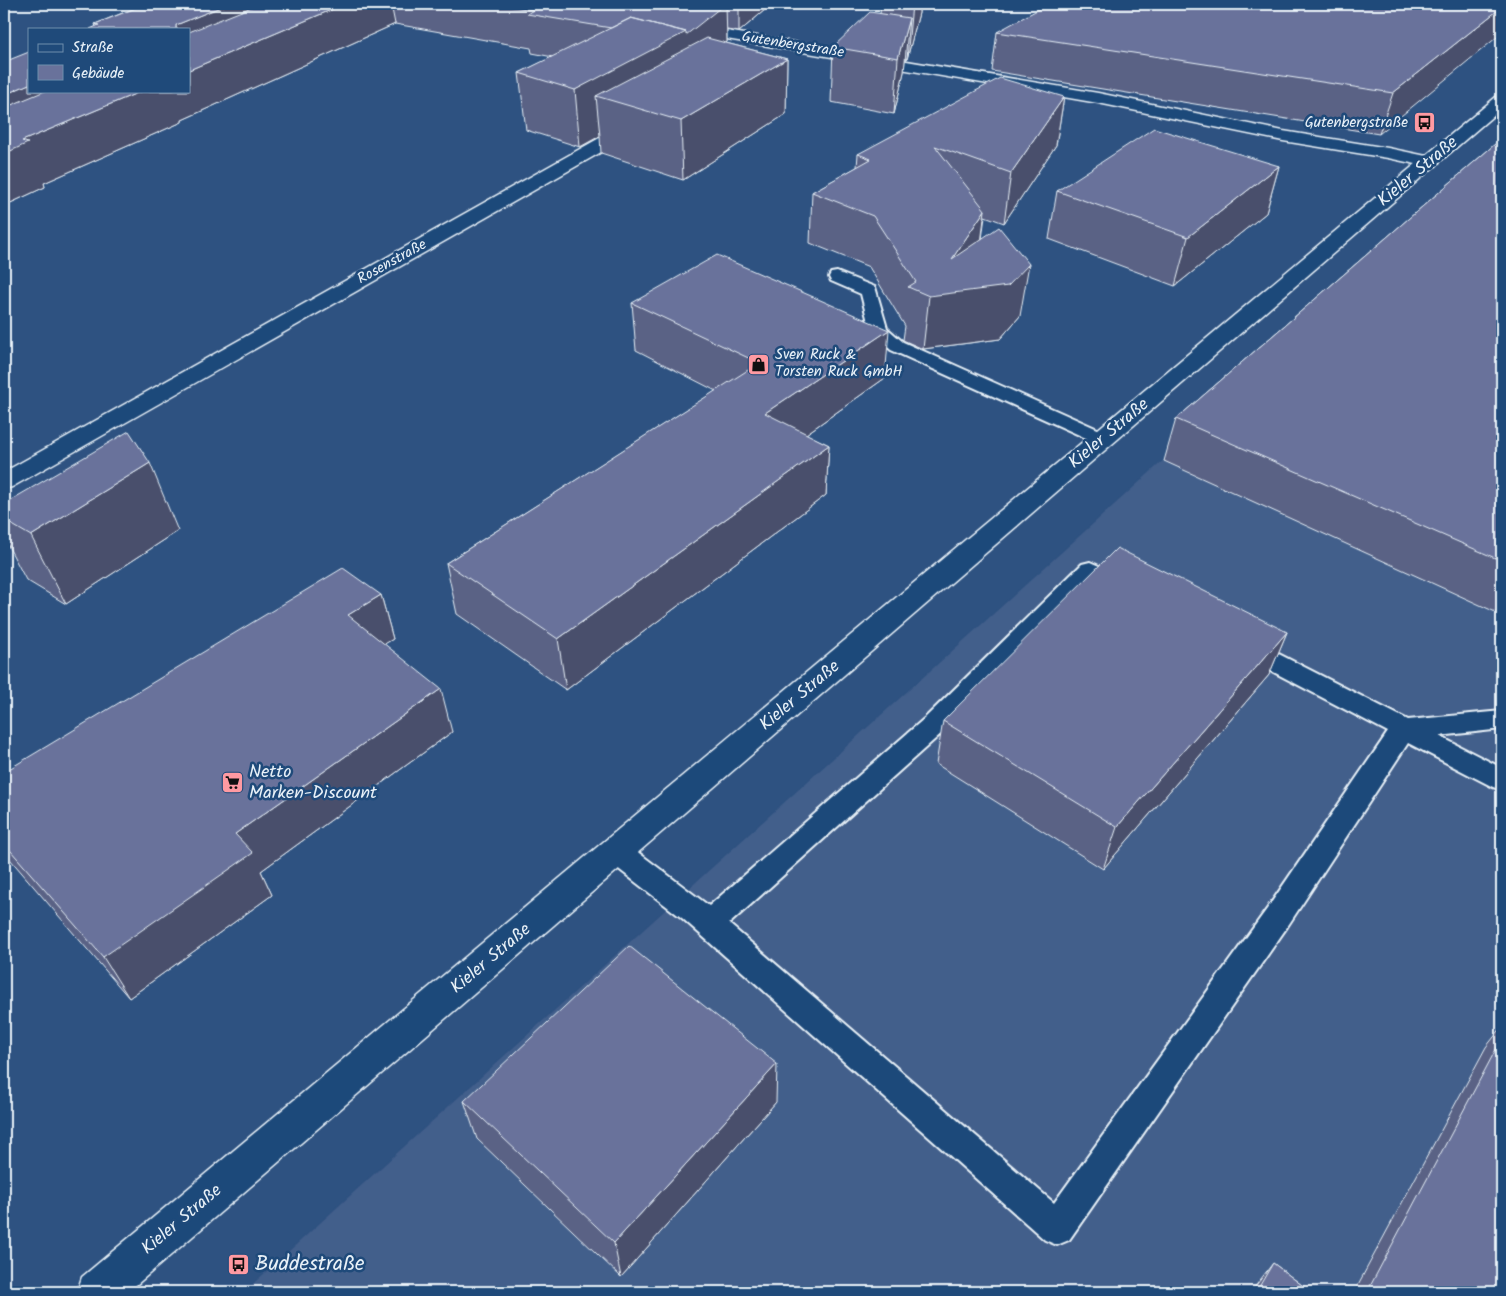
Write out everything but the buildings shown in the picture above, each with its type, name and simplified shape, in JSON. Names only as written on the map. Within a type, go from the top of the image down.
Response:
[{"type":"street","name":"Gutenbergstraße","points":[[674,26],[1098,98],[1283,136],[1388,153],[1430,162]]},
{"type":"street","points":[[755,58],[781,44]]},
{"type":"street","name":"Kieler Straße","points":[[97,1292],[1502,100]]},
{"type":"street","name":"Rosenstraße","points":[[4,482],[651,116]]},
{"type":"lane","points":[[837,277],[869,290],[879,330],[898,346],[1104,438]]},
{"type":"lane","points":[[709,924],[934,725],[1090,569],[1141,594]]},
{"type":"lane","points":[[1223,636],[1502,780]]},
{"type":"lane","points":[[1403,730],[1502,720]]},
{"type":"lane","points":[[617,852],[709,924],[1057,1228],[1277,918],[1403,730]]},
{"type":"shaded area","points":[[1502,155],[1502,1292],[244,1292],[705,874]]},
{"type":"place","name":"Gutenbergstraße","points":[[1424,123]]},
{"type":"place","name":"Sven Ruck & Torsten Ruck GmbH","points":[[759,364]]},
{"type":"place","name":"Netto Marken-Discount","points":[[233,782]]},
{"type":"place","name":"Buddestraße","points":[[239,1264]]}]
